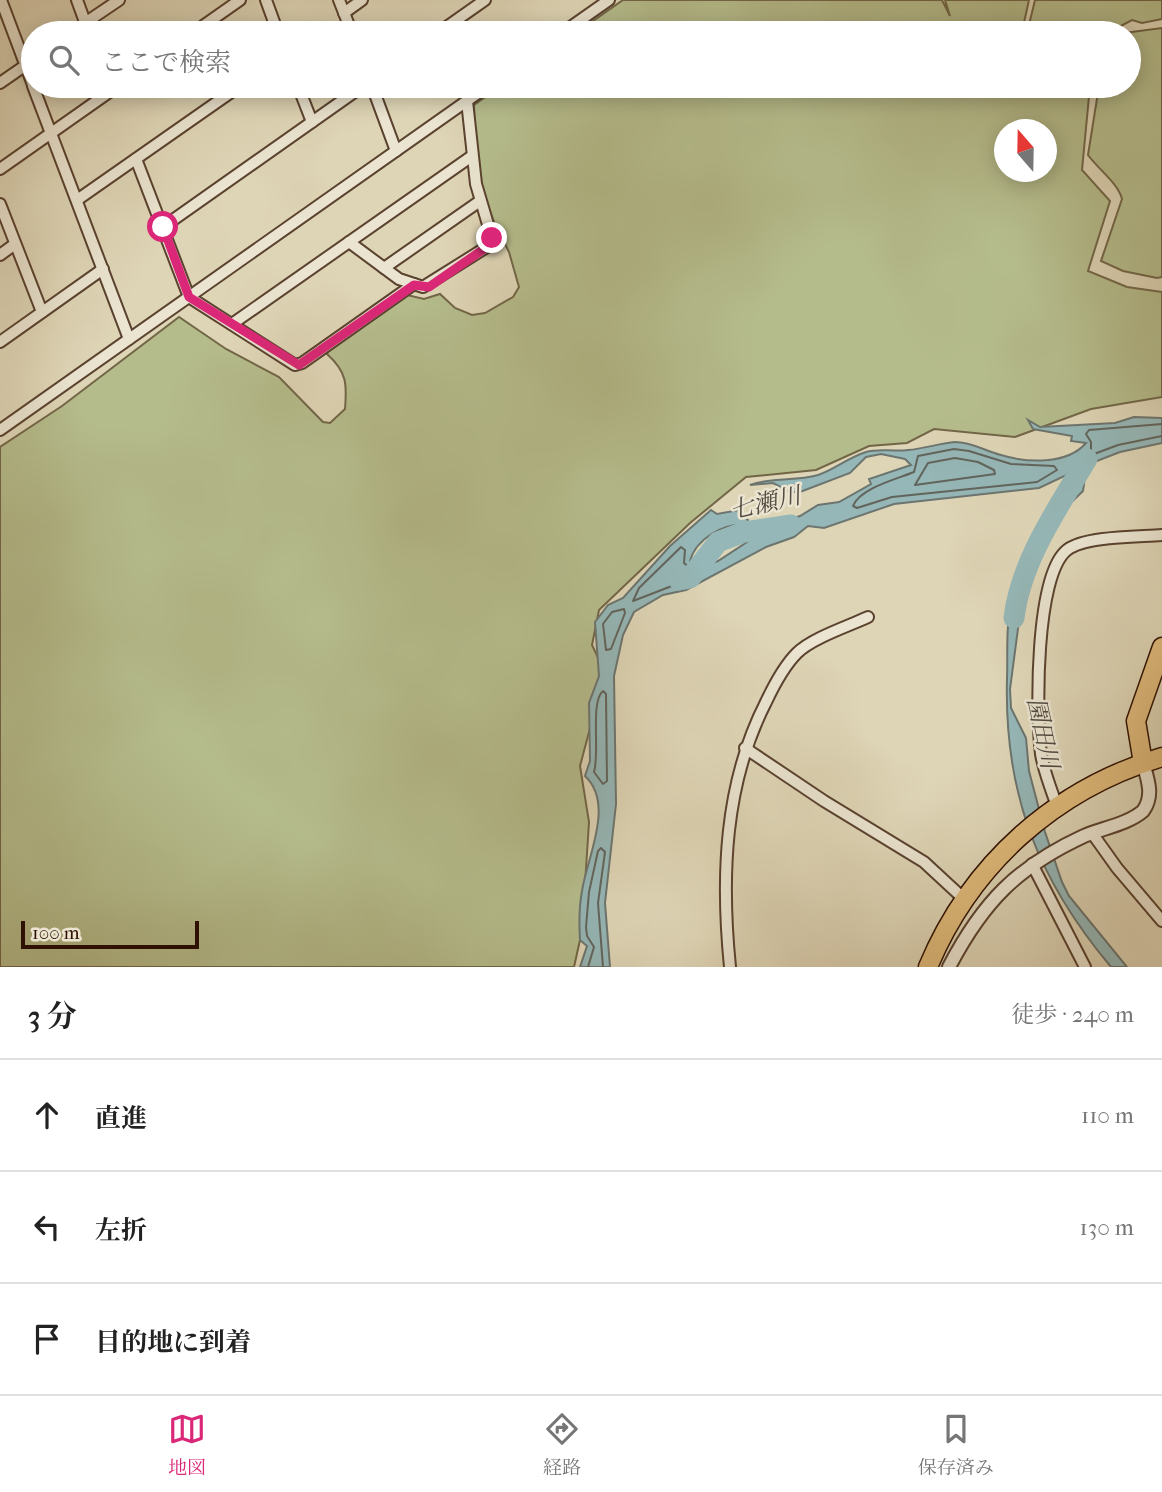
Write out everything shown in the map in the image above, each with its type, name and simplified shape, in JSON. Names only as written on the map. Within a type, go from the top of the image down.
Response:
[{"type":"highway","points":[[1143,763],[1136,721],[1162,647]]},
{"type":"highway","points":[[928,967],[964,900],[995,860],[1023,833],[1055,808],[1093,784],[1162,757]]},
{"type":"street","points":[[1,0],[21,52]]},
{"type":"street","points":[[77,0],[84,21]]},
{"type":"street","points":[[95,21],[119,0]]},
{"type":"street","points":[[210,21],[240,0]]},
{"type":"street","points":[[266,0],[274,21]]},
{"type":"street","points":[[339,0],[347,21]]},
{"type":"street","points":[[344,13],[362,0]]},
{"type":"street","points":[[455,21],[485,0]]},
{"type":"street","points":[[578,21],[604,2]]},
{"type":"street","points":[[0,83],[21,68]]},
{"type":"street","points":[[38,98],[129,339]]},
{"type":"street","points":[[0,169],[98,98]]},
{"type":"street","points":[[77,200],[223,98]]},
{"type":"street","points":[[303,98],[312,122]]},
{"type":"street","points":[[163,227],[346,98]]},
{"type":"street","points":[[376,98],[396,151]]},
{"type":"street","points":[[0,430],[471,98]]},
{"type":"street","points":[[349,242],[384,268],[414,285],[429,287],[491,244],[492,238],[480,201],[472,156],[467,101]]},
{"type":"street","points":[[232,324],[472,156]]},
{"type":"street","points":[[136,159],[189,297],[299,365],[414,285]]},
{"type":"street","points":[[384,268],[480,201]]},
{"type":"street","points":[[0,204],[42,312]]},
{"type":"street","points":[[0,255],[15,244]]},
{"type":"street","points":[[0,342],[103,269]]},
{"type":"street","points":[[1055,808],[1040,741],[1042,620],[1051,577],[1060,557],[1073,546],[1162,535]]},
{"type":"street","points":[[730,967],[726,907],[727,851],[730,813],[746,748],[773,688],[798,652],[869,617]]},
{"type":"street","points":[[746,748],[824,802],[924,862],[964,900]]},
{"type":"street","points":[[949,967],[983,909],[1032,864],[1092,833],[1133,818],[1147,807],[1150,788],[1143,763]]},
{"type":"street","points":[[1092,833],[1116,868],[1162,921]]},
{"type":"street","points":[[1032,864],[1086,967]]},
{"type":"green space","points":[[623,0],[942,0],[950,16],[945,0],[1029,0],[1024,21],[593,21]]},
{"type":"green space","points":[[1035,0],[1162,0],[1162,19],[1142,23],[1132,20],[1030,21]]},
{"type":"green space","points":[[1162,28],[1162,277],[1157,278],[1123,271],[1101,261],[1122,199],[1112,182],[1088,155],[1097,98],[1141,98],[1141,31]]},
{"type":"green space","points":[[484,98],[1089,98],[1082,170],[1110,201],[1088,271],[1127,287],[1162,292],[1162,397],[1091,409],[1015,437],[934,429],[907,443],[869,446],[816,470],[746,477],[690,523],[599,610],[592,645],[605,672],[580,766],[589,822],[582,931],[574,967],[0,967],[0,447],[62,406],[179,317],[226,349],[279,377],[323,422],[330,423],[345,409],[346,392],[339,367],[327,354],[331,345],[403,294],[424,299],[440,294],[455,308],[472,315],[485,313],[513,297],[519,287],[509,252],[493,220],[483,191],[475,142],[474,105]]},
{"type":"water","points":[[1134,417],[1162,418],[1162,443],[1120,452],[1094,462],[1086,470],[1083,491],[1057,516],[1045,534],[1019,621],[1010,689],[1011,708],[1026,738],[1029,771],[1062,882],[1069,896],[1127,967],[1111,967],[1085,934],[1045,868],[1019,798],[1008,721],[1007,639],[1013,599],[1027,584],[1040,527],[1076,488],[1077,470],[1039,488],[894,504],[824,528],[808,526],[794,537],[766,547],[686,590],[663,595],[634,612],[623,635],[614,676],[616,804],[605,903],[610,967],[580,967],[587,946],[580,940],[581,897],[599,816],[594,788],[585,776],[590,761],[589,703],[599,676],[595,622],[608,605],[623,598],[670,546],[711,510],[717,514],[739,510],[748,520],[746,525],[728,527],[704,539],[690,561],[701,567],[718,561],[773,525],[800,516],[818,505],[839,502],[871,484],[869,479],[911,465],[905,459],[881,454],[866,457],[850,473],[800,492],[790,492],[773,483],[750,485],[818,475],[871,451],[914,449],[955,442],[967,443],[1023,460],[1058,459],[1078,450],[1086,443],[1071,441],[1072,436],[1033,429],[1028,420],[1040,427],[1115,423]]},
{"type":"waterway","name":"園田川","points":[[1014,618],[1024,576],[1042,535],[1087,459]]},
{"type":"waterway","name":"七瀬川","points":[[679,580],[690,578],[718,542],[744,532],[791,525]]},
{"type":"route","points":[[163,227],[189,297],[295,365],[299,365],[414,285],[429,287],[491,244],[492,238]]}]
